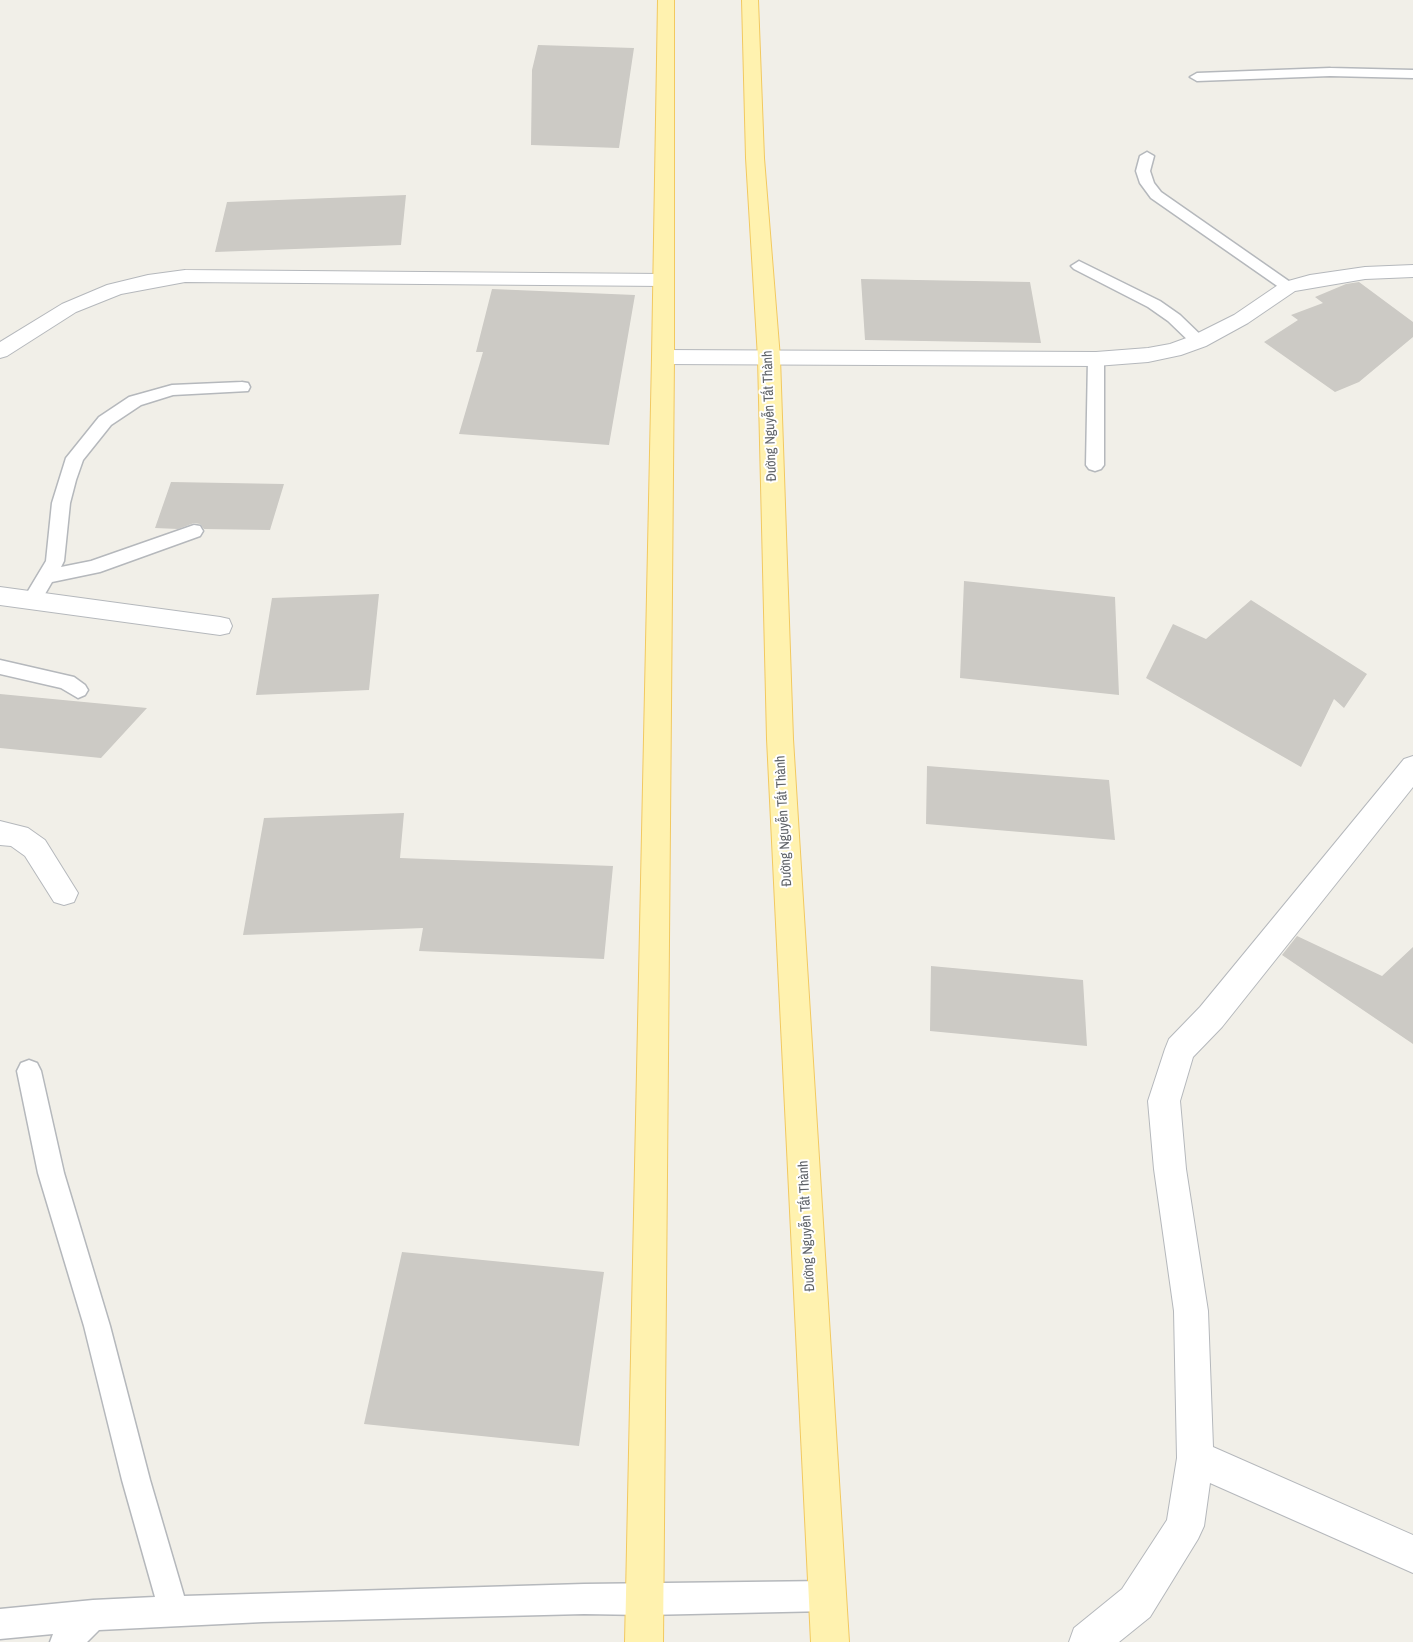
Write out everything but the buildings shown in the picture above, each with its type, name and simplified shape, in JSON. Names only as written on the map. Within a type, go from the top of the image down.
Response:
[{"type":"main road","points":[[644,1642],[663,357],[666,0]]},
{"type":"main road","name":"Đường Nguyễn Tất Thành","points":[[750,0],[755,158],[769,358],[780,739],[830,1642]]},
{"type":"street","points":[[663,357],[1096,359],[1148,355],[1174,350],[1199,341],[1241,318],[1288,287],[1310,281],[1365,273],[1413,271]]},
{"type":"street","points":[[0,351],[69,308],[114,289],[148,281],[185,276],[663,280]]},
{"type":"street","points":[[0,596],[220,626]]},
{"type":"street","points":[[1088,1642],[1136,1602],[1185,1526],[1195,1458],[1191,1311],[1170,1169],[1164,1101],[1180,1048],[1211,1018],[1413,768]]},
{"type":"street","points":[[0,833],[18,836],[35,848],[64,894]]},
{"type":"street","points":[[1195,1458],[1413,1554]]},
{"type":"lane","points":[[1197,77],[1330,72],[1413,74]]},
{"type":"lane","points":[[1147,156],[1144,171],[1147,183],[1156,194],[1288,287]]},
{"type":"lane","points":[[1079,266],[1154,304],[1174,318],[1199,341]]},
{"type":"lane","points":[[1095,465],[1096,359]]},
{"type":"lane","points":[[31,601],[48,576],[55,561],[60,535],[61,503],[66,480],[75,458],[105,421],[135,401],[172,390],[242,387]]},
{"type":"lane","points":[[48,576],[93,567],[194,531]]},
{"type":"lane","points":[[0,667],[67,682],[78,690]]},
{"type":"lane","points":[[29,1071],[51,1173],[97,1326],[136,1480],[173,1610]]},
{"type":"lane","points":[[0,1624],[173,1610],[584,1599],[645,1600],[828,1596]]},
{"type":"lane","points":[[65,1642],[93,1615]]}]
